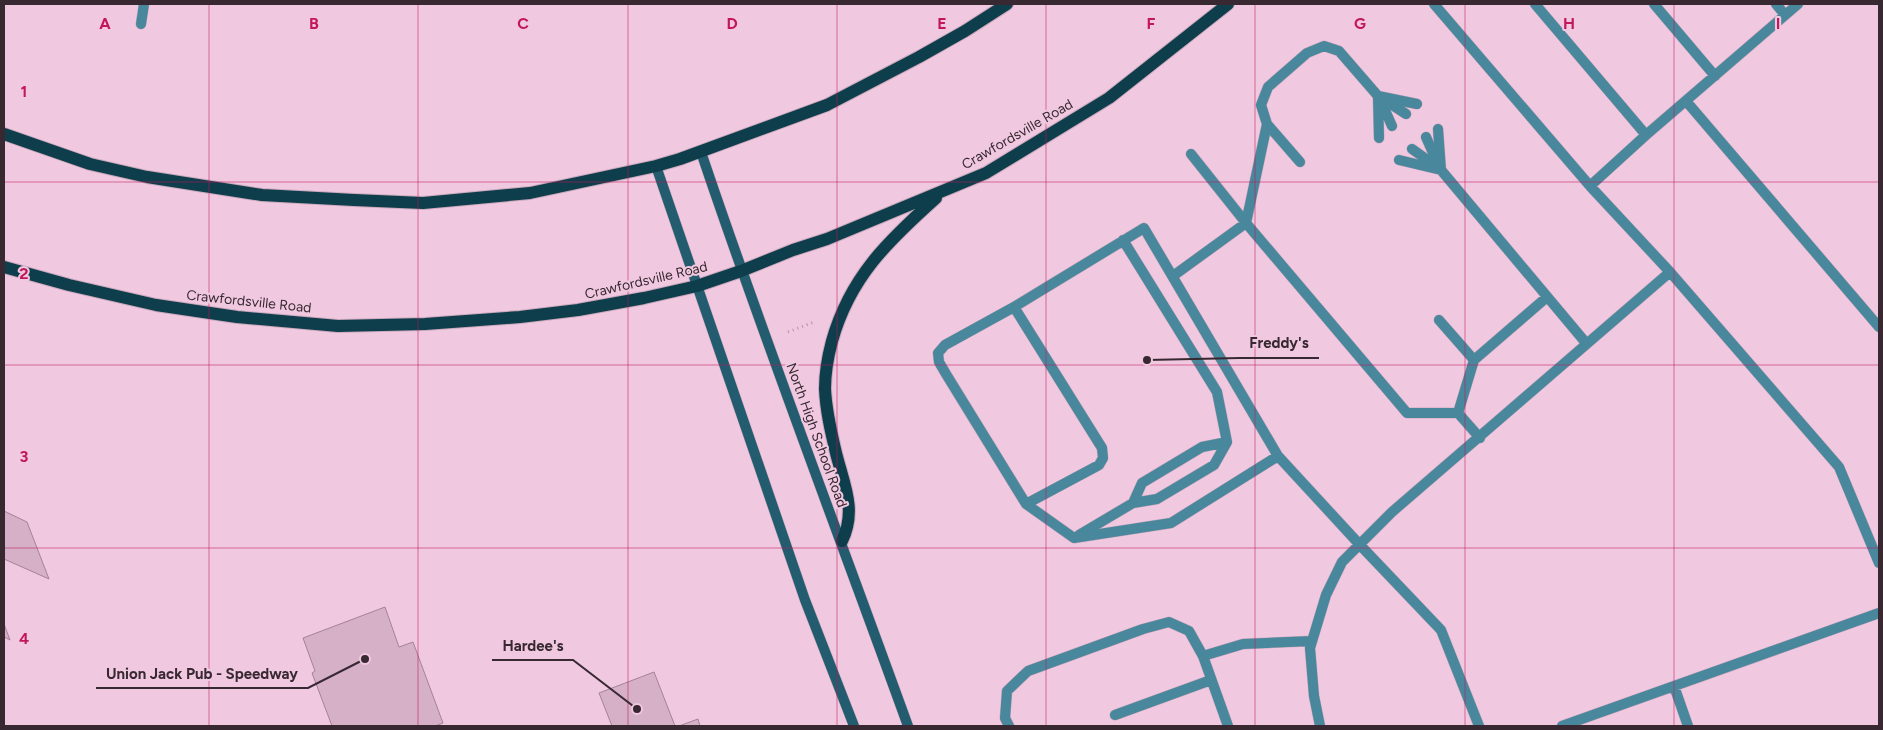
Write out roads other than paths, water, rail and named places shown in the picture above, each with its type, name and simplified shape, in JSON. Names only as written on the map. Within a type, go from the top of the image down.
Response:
[{"type":"main road","points":[[4,134],[90,164],[147,177],[262,195],[423,203],[530,193],[656,166],[701,152],[826,105],[965,31],[1007,4]]},
{"type":"main road","name":"Crawfordsville Road","points":[[4,267],[156,306],[237,317],[338,326],[425,324],[520,318],[578,310],[697,286],[827,239],[986,173],[1109,98],[1228,4]]},
{"type":"main road","points":[[842,541],[848,528],[850,506],[830,424],[825,388],[828,355],[837,322],[850,293],[868,267],[889,242],[943,191]]},
{"type":"street","name":"North High School Road","points":[[701,152],[741,271],[842,541],[908,726]]},
{"type":"street","points":[[656,166],[805,600],[854,726]]},
{"type":"lane","points":[[141,24],[144,4]]},
{"type":"lane","points":[[1434,4],[1590,186],[1717,325],[1839,467],[1879,563]]},
{"type":"lane","points":[[1535,4],[1646,135]]},
{"type":"lane","points":[[1654,4],[1715,76]]},
{"type":"lane","points":[[1776,4],[1785,15]]},
{"type":"lane","points":[[1590,186],[1646,135],[1798,4]]},
{"type":"lane","points":[[1300,162],[1267,124],[1261,105],[1268,88],[1307,53],[1324,46],[1339,51],[1378,96],[1392,126]]},
{"type":"lane","points":[[1378,96],[1417,104]]},
{"type":"lane","points":[[1378,96],[1406,114]]},
{"type":"lane","points":[[1378,96],[1379,138]]},
{"type":"lane","points":[[1686,101],[1879,326]]},
{"type":"lane","points":[[1173,276],[1246,223],[1267,124]]},
{"type":"lane","points":[[1438,129],[1441,170]]},
{"type":"lane","points":[[1426,136],[1441,170]]},
{"type":"lane","points":[[1412,150],[1441,170],[1586,344]]},
{"type":"lane","points":[[1191,154],[1246,223],[1407,413],[1458,413],[1480,438]]},
{"type":"lane","points":[[1399,160],[1441,170]]},
{"type":"lane","points":[[1278,456],[1170,523],[1074,538],[1026,504],[939,362],[938,353],[945,345],[1014,307],[1144,228],[1278,456],[1441,630],[1479,726]]},
{"type":"lane","points":[[1074,538],[1133,503],[1157,500],[1214,465],[1227,442],[1217,392],[1123,240]]},
{"type":"lane","points":[[1320,726],[1314,696],[1310,648],[1326,595],[1342,562],[1392,512],[1670,272]]},
{"type":"lane","points":[[1458,413],[1474,360],[1547,297]]},
{"type":"lane","points":[[1014,307],[1102,448],[1103,458],[1099,465],[1026,504]]},
{"type":"lane","points":[[1439,320],[1474,360]]},
{"type":"lane","points":[[1133,503],[1142,483],[1202,447],[1227,442]]},
{"type":"lane","points":[[1562,726],[1879,613]]},
{"type":"lane","points":[[1009,726],[1005,718],[1007,691],[1028,671],[1143,629],[1169,622],[1189,631],[1203,656],[1228,726]]},
{"type":"lane","points":[[1203,656],[1243,644],[1312,641]]},
{"type":"lane","points":[[1115,715],[1211,680]]},
{"type":"lane","points":[[1674,686],[1688,726]]},
{"type":"place","name":"Freddy's","points":[[1147,360]]},
{"type":"place","name":"Union Jack Pub - Speedway","points":[[365,659]]},
{"type":"place","name":"Hardee's","points":[[637,709]]}]
